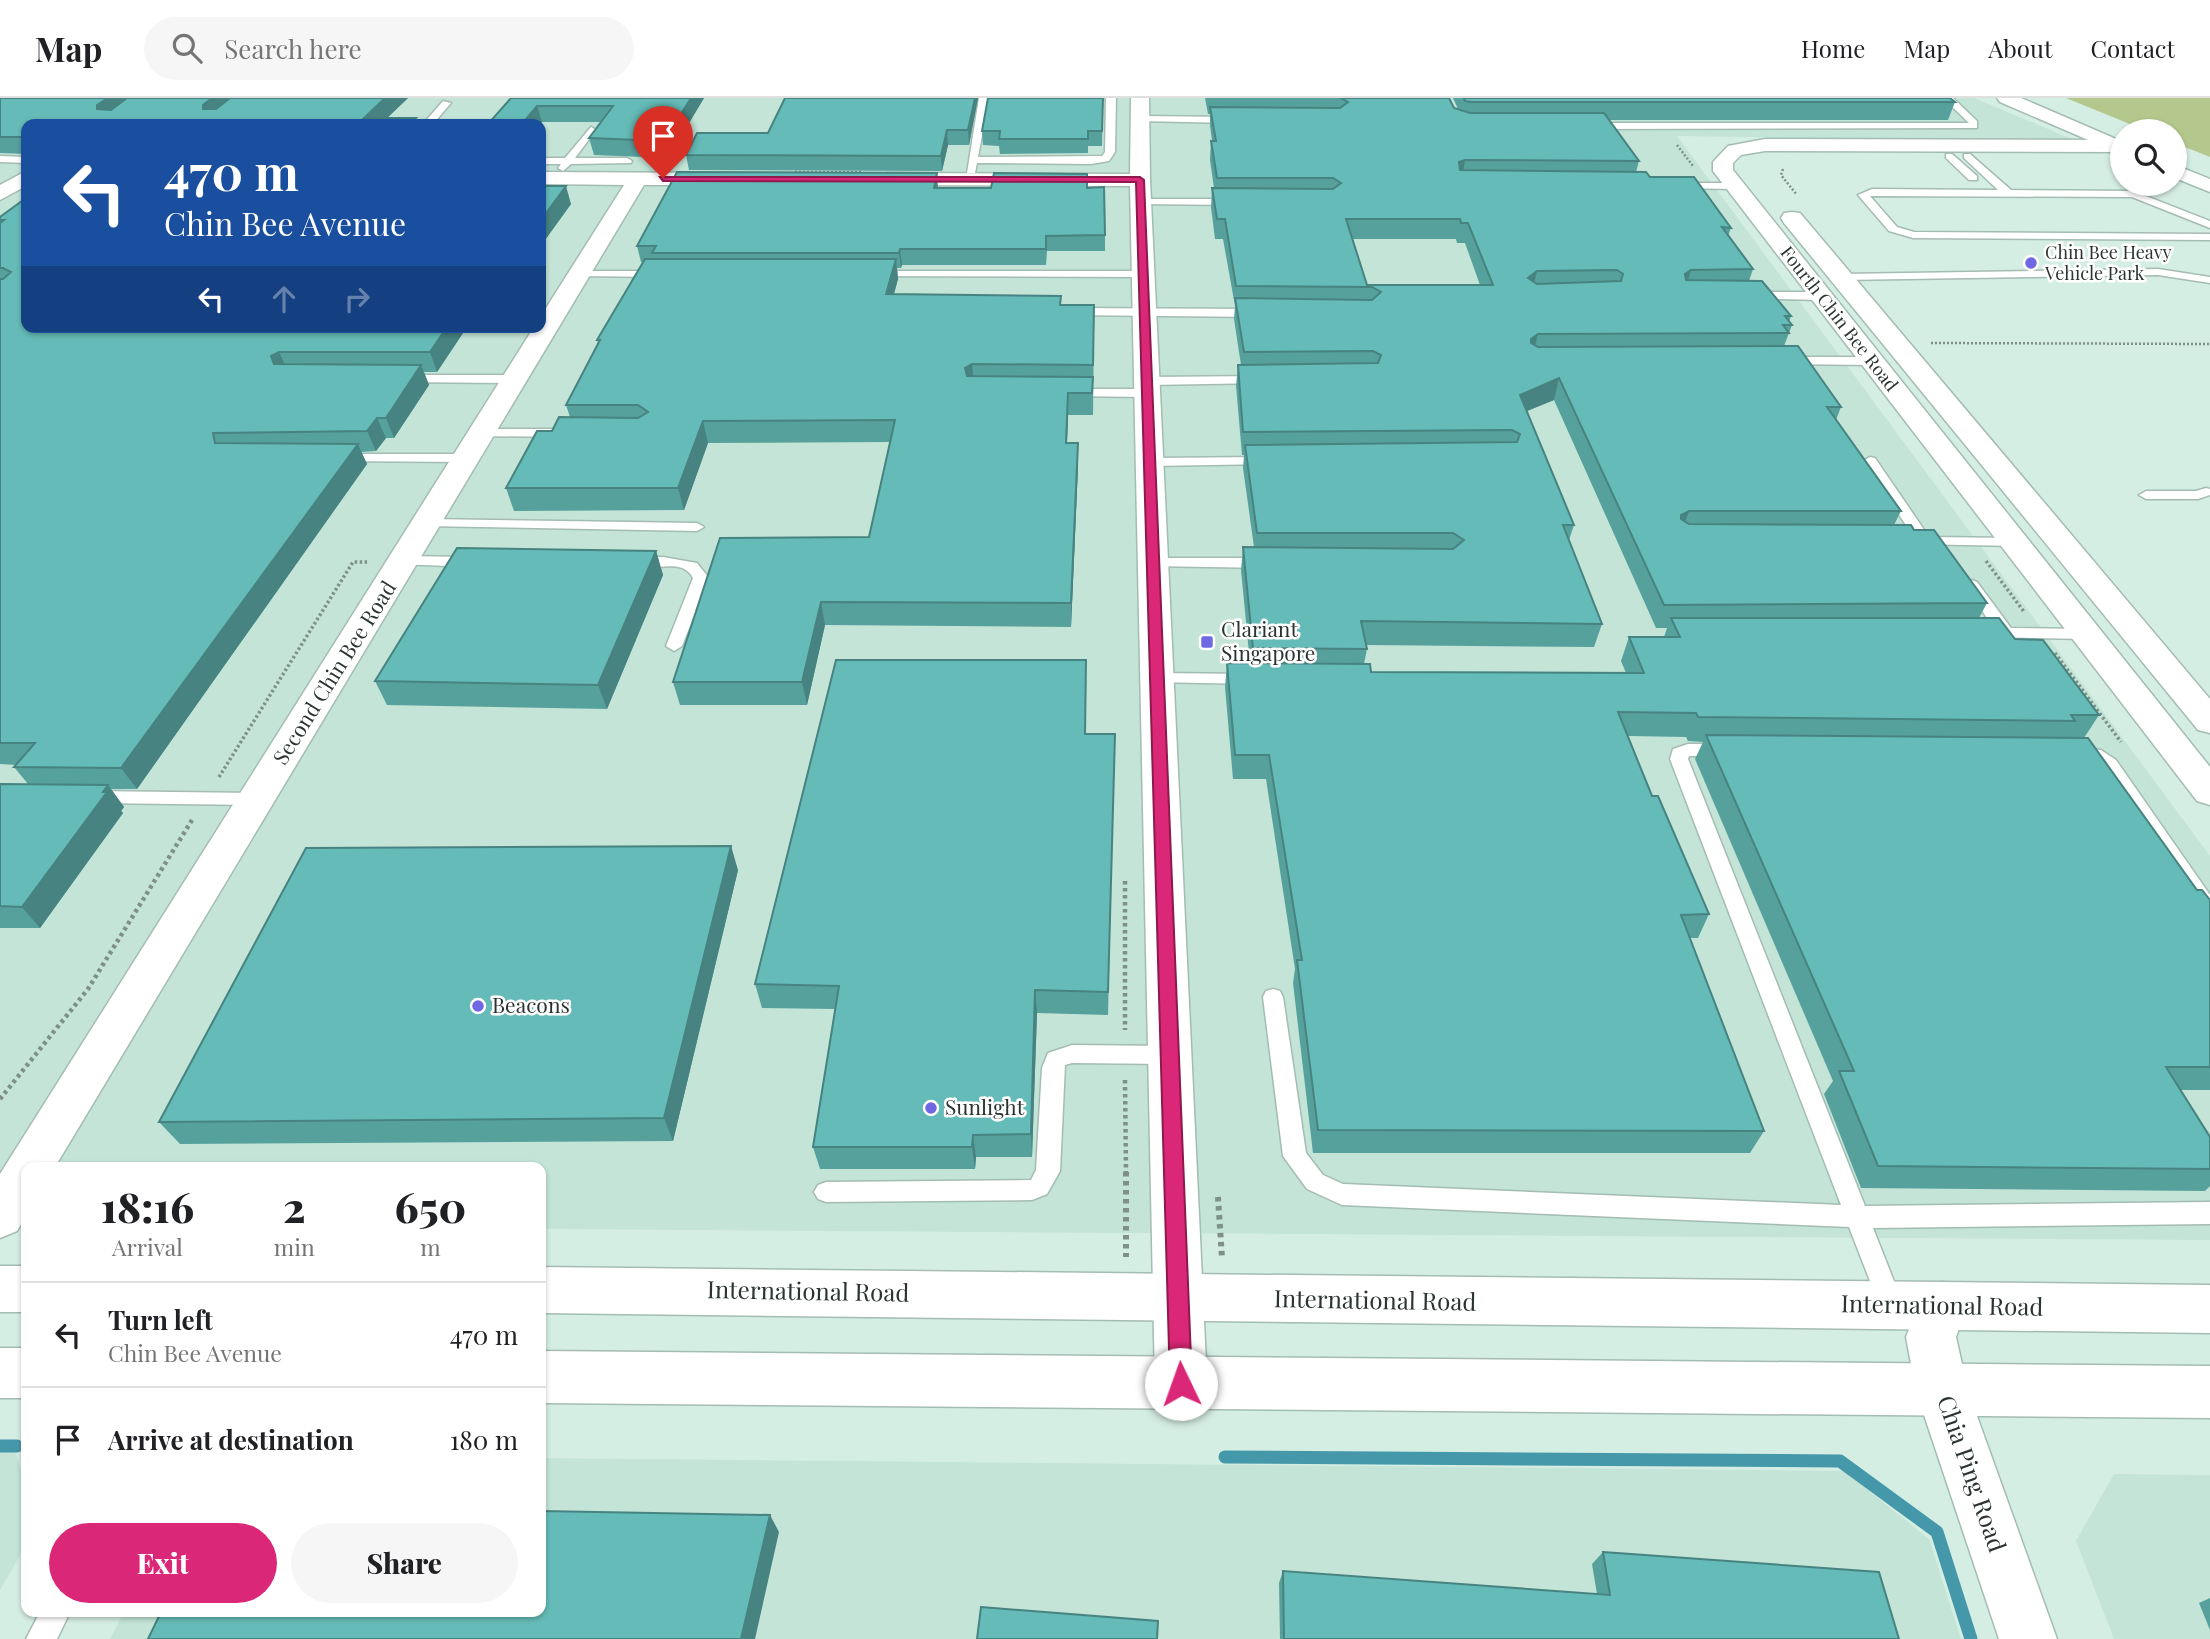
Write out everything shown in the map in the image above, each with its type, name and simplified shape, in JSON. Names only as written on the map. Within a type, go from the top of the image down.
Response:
[{"type":"street","points":[[1140,98],[1181,1384]]},
{"type":"street","points":[[2006,98],[2110,142]]},
{"type":"street","points":[[2026,98],[2110,141]]},
{"type":"street","name":"Fourth Chin Bee Road","points":[[2110,147],[1747,146],[1727,155],[1723,162],[1723,172],[1831,287],[2210,722]]},
{"type":"street","points":[[1757,166],[1766,161],[1795,155],[1958,156],[2110,148]]},
{"type":"street","points":[[2187,166],[2210,175]]},
{"type":"street","points":[[555,172],[632,170],[748,179]]},
{"type":"street","name":"Second Chin Bee Road","points":[[546,327],[579,274],[632,170]]},
{"type":"street","points":[[867,176],[971,170],[1141,191]]},
{"type":"street","points":[[0,176],[21,177]]},
{"type":"street","points":[[2187,177],[2210,186]]},
{"type":"street","points":[[0,194],[21,180]]},
{"type":"street","name":"Fourth Chin Bee Road","points":[[1788,199],[1871,361],[2016,542],[2210,793]]},
{"type":"street","name":"Second Chin Bee Road","points":[[33,1162],[542,333]]},
{"type":"street","points":[[0,1216],[21,1182]]},
{"type":"street","points":[[0,1289],[21,1289]]},
{"type":"street","name":"International Road","points":[[546,1290],[2210,1309]]},
{"type":"street","name":"Chia Ping Road","points":[[1942,1306],[1931,1337],[1942,1391],[2028,1639]]},
{"type":"street","points":[[0,1373],[21,1373]]},
{"type":"street","points":[[546,1377],[2210,1392]]},
{"type":"lane","points":[[984,98],[971,170],[1105,159],[1110,152],[1111,98]]},
{"type":"lane","points":[[1576,126],[1974,126],[1975,122],[1948,98]]},
{"type":"lane","points":[[432,119],[446,103]]},
{"type":"lane","points":[[1201,105],[1204,120]]},
{"type":"lane","points":[[1141,119],[1244,120]]},
{"type":"lane","points":[[1753,127],[1769,145]]},
{"type":"lane","points":[[555,172],[592,130]]},
{"type":"lane","points":[[1958,156],[1989,193]]},
{"type":"lane","points":[[1958,156],[2008,193]]},
{"type":"lane","points":[[0,159],[21,160]]},
{"type":"lane","points":[[1667,186],[1735,186]]},
{"type":"lane","points":[[1141,191],[1252,202]]},
{"type":"lane","points":[[2210,225],[2133,194],[1872,192],[1863,195],[1894,229],[1913,235],[2210,237]]},
{"type":"lane","points":[[1737,297],[1831,287],[2158,272],[2210,280]]},
{"type":"lane","points":[[579,274],[675,274]]},
{"type":"lane","points":[[852,274],[1144,274]]},
{"type":"lane","points":[[1058,312],[1273,314]]},
{"type":"lane","points":[[1769,361],[1871,361]]},
{"type":"lane","points":[[382,379],[514,379]]},
{"type":"lane","points":[[1051,393],[1276,380]]},
{"type":"lane","points":[[482,433],[578,433]]},
{"type":"lane","points":[[328,458],[466,458]]},
{"type":"lane","points":[[1150,462],[1279,461]]},
{"type":"lane","points":[[1870,461],[1925,542]]},
{"type":"lane","points":[[2146,495],[2198,495],[2206,492]]},
{"type":"lane","points":[[426,523],[697,527]]},
{"type":"lane","points":[[1898,541],[2016,542]]},
{"type":"lane","points":[[403,561],[485,562]]},
{"type":"lane","points":[[622,563],[688,565],[697,568],[701,573],[674,646]]},
{"type":"lane","points":[[1153,563],[1284,564]]},
{"type":"lane","points":[[1961,570],[2006,633]]},
{"type":"lane","points":[[1965,633],[2087,634]]},
{"type":"lane","points":[[1157,678],[1264,679]]},
{"type":"lane","points":[[1743,750],[1688,750],[1679,754],[1678,759],[1892,1306]]},
{"type":"lane","points":[[2060,753],[2088,753],[2103,758],[2110,764],[2210,910]]},
{"type":"lane","points":[[69,797],[257,799]]},
{"type":"lane","points":[[1273,997],[1295,1156],[1315,1182],[1342,1194],[1857,1217],[2210,1213]]},
{"type":"lane","points":[[826,1192],[1032,1190],[1040,1187],[1048,1171],[1053,1068],[1056,1059],[1072,1054],[1169,1055]]},
{"type":"lane","points":[[41,1639],[53,1617]]},
{"type":"path","points":[[1788,199],[1781,170],[1789,166]]},
{"type":"path","points":[[794,172],[867,176]]},
{"type":"path","points":[[1919,342],[2210,344]]},
{"type":"path","points":[[0,1099],[88,989],[353,562],[403,561]]},
{"type":"shaded area","points":[[0,98],[1974,98],[2079,142],[1677,136],[2210,856],[2210,1240],[546,1229],[546,1162],[21,1162],[21,1226],[0,1226]]},
{"type":"shaded area","points":[[0,1452],[15,1452],[21,1469],[21,1554],[0,1590]]},
{"type":"shaded area","points":[[546,1458],[1844,1471],[1929,1539],[1961,1639],[110,1639],[121,1617],[546,1617]]},
{"type":"shaded area","points":[[2114,1474],[2210,1475],[2210,1639],[2114,1639],[2076,1541]]},
{"type":"green space","points":[[2066,98],[2210,98],[2210,157],[2187,148],[2187,119],[2118,119]]},
{"type":"building","points":[[0,98],[108,98],[97,105],[97,109],[111,110],[127,98],[212,98],[203,105],[203,109],[216,109],[230,98],[385,98],[364,118],[416,118],[21,119],[21,137],[0,137]]},
{"type":"building","points":[[511,98],[691,98],[664,141],[589,138],[613,106],[537,106],[526,119],[492,119]]},
{"type":"building","points":[[785,98],[975,98],[968,130],[947,130],[941,156],[686,155],[697,133],[768,133]]},
{"type":"building","points":[[988,98],[1103,98],[1102,131],[1088,131],[1088,139],[999,139],[1000,131],[982,131]]},
{"type":"building","points":[[1341,98],[1449,98],[1454,108],[1470,113],[1604,113],[1639,161],[1465,160],[1459,162],[1460,170],[1646,172],[1650,177],[1694,177],[1731,228],[1722,227],[1753,269],[1691,270],[1685,274],[1686,280],[1762,281],[1791,316],[1785,316],[1792,325],[1783,325],[1789,333],[1538,334],[1531,339],[1531,343],[1538,347],[1798,346],[1841,407],[1827,407],[1901,511],[1689,511],[1681,515],[1681,519],[1689,524],[1911,525],[1914,530],[1934,530],[1987,603],[1664,605],[1559,378],[1520,395],[1574,525],[1563,525],[1602,624],[1361,621],[1367,649],[1253,648],[1243,547],[1453,549],[1464,540],[1453,533],[1257,533],[1245,445],[1517,442],[1520,434],[1512,430],[1243,432],[1238,365],[1378,363],[1381,355],[1373,351],[1244,352],[1235,298],[1372,300],[1381,292],[1372,287],[1236,286],[1225,219],[1217,219],[1212,188],[1333,189],[1341,183],[1333,178],[1217,178],[1211,141],[1216,141],[1210,107],[1340,108],[1348,102]],"holes":[[[1346,219],[1460,219],[1461,223],[1468,223],[1493,285],[1367,285]],[[1617,270],[1623,274],[1621,281],[1537,284],[1528,278],[1537,271]]]},
{"type":"building","points":[[1464,98],[1950,98],[1955,102],[1471,102],[1465,101]]},
{"type":"building","points":[[677,172],[937,173],[934,188],[991,188],[994,173],[1087,174],[1087,188],[1104,187],[1105,235],[1046,236],[1046,249],[900,249],[899,253],[652,253],[656,246],[637,246]]},
{"type":"building","points":[[546,186],[566,186],[546,213]]},
{"type":"building","points":[[21,202],[21,333],[443,333],[430,352],[279,352],[271,356],[274,364],[421,365],[386,418],[377,418],[367,431],[213,433],[215,443],[358,444],[121,768],[14,767],[35,743],[0,743],[0,279],[11,272],[0,268],[0,223],[4,220],[0,220],[0,217]]},
{"type":"building","points":[[645,259],[896,259],[886,294],[1061,296],[1060,305],[1094,305],[1093,365],[972,364],[965,368],[967,376],[1093,377],[1092,393],[1068,393],[1066,443],[1078,443],[1071,603],[821,602],[802,682],[673,682],[720,538],[869,537],[895,420],[703,421],[678,488],[506,488],[537,431],[552,431],[559,417],[638,418],[648,412],[638,405],[566,405],[600,340],[597,340]]},
{"type":"building","points":[[457,548],[656,551],[598,685],[375,681]]},
{"type":"building","points":[[1671,618],[1999,618],[2015,639],[2043,640],[2099,715],[2071,715],[2075,721],[1698,717],[1696,713],[1618,712],[1652,796],[1658,796],[1709,914],[1681,915],[1764,1131],[1318,1130],[1297,960],[1302,960],[1269,755],[1235,755],[1227,663],[1370,664],[1371,672],[1644,673],[1629,637],[1680,637]]},
{"type":"building","points":[[836,660],[1086,660],[1085,734],[1115,734],[1108,992],[1035,990],[1031,1134],[973,1135],[972,1147],[813,1147],[839,986],[755,984]]},
{"type":"building","points":[[1706,735],[2088,738],[2197,890],[2202,890],[2210,900],[2210,1067],[2166,1067],[2210,1137],[2210,1169],[1878,1166],[1839,1071],[1854,1071]]},
{"type":"building","points":[[0,784],[108,785],[103,792],[107,792],[22,907],[0,906]]},
{"type":"building","name":"Beacons","points":[[731,846],[664,1118],[159,1122],[306,848]]},
{"type":"building","points":[[546,1511],[770,1515],[741,1639],[148,1639],[159,1617],[546,1617]]},
{"type":"building","points":[[1603,1552],[1879,1572],[1899,1639],[1284,1639],[1283,1571],[1610,1595]]},
{"type":"building","points":[[981,1607],[1158,1621],[1157,1639],[977,1639]]},
{"type":"waterway","points":[[0,1446],[17,1446]]},
{"type":"waterway","points":[[1225,1457],[1840,1461],[1937,1532],[1971,1639]]},
{"type":"place","name":"Chin Bee Heavy Vehicle Park","points":[[2031,263]]},
{"type":"place","name":"Clariant Singapore","points":[[1207,642]]},
{"type":"place","name":"Beacons","points":[[478,1006]]},
{"type":"place","name":"Sunlight","points":[[931,1108]]},
{"type":"route","points":[[663,178],[1140,180],[1181,1384]]}]
